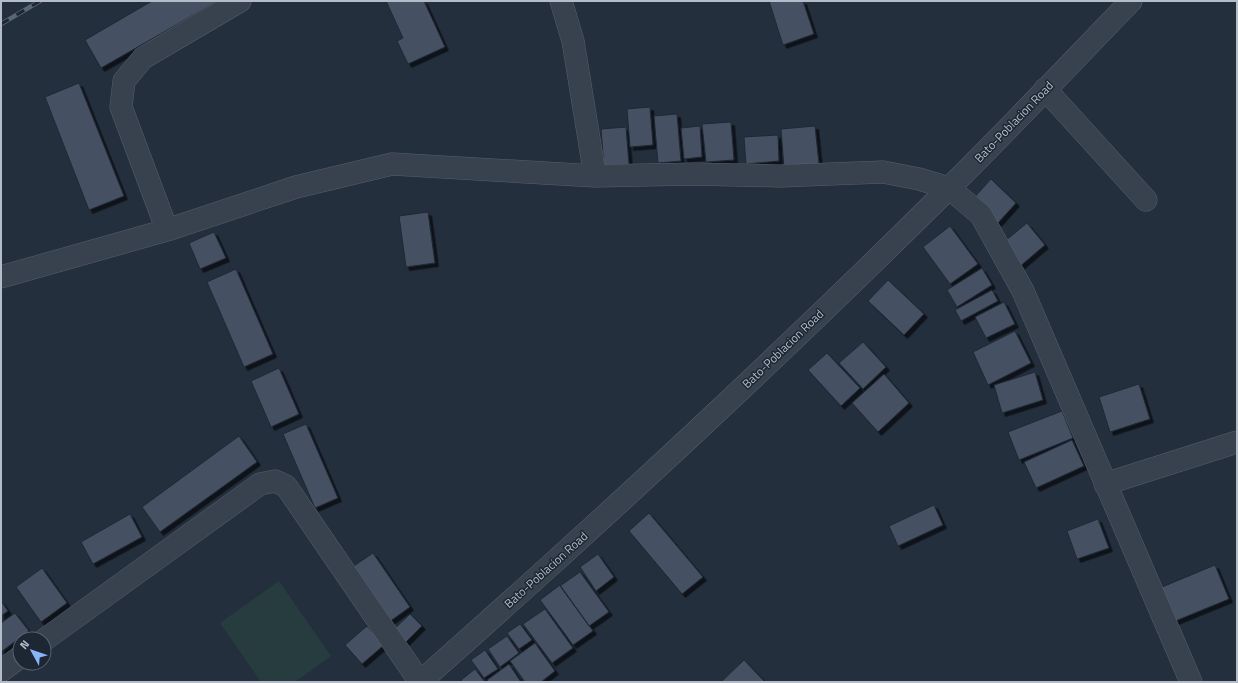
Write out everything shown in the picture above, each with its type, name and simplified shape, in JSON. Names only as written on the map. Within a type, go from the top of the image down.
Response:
[{"type":"street","points":[[167,230],[121,107],[124,81],[143,58],[240,1]]},
{"type":"street","points":[[561,1],[574,41],[595,176]]},
{"type":"street","name":"Bato-Poblacion Road","points":[[420,682],[545,572],[735,395],[949,188],[1131,1]]},
{"type":"street","points":[[1045,89],[1146,200]]},
{"type":"street","points":[[1,277],[167,230],[296,187],[392,164],[595,176],[694,174],[780,176],[883,172],[920,179],[949,188],[981,215],[1023,291],[1191,682]]},
{"type":"street","points":[[1105,484],[1237,442]]},
{"type":"street","points":[[52,634],[260,484],[275,481],[286,486],[420,682]]},
{"type":"street","points":[[1,671],[12,663]]},
{"type":"green space","points":[[279,581],[331,656],[295,682],[261,682],[220,623]]},
{"type":"building","points":[[152,1],[218,1],[101,68],[85,40]]},
{"type":"building","points":[[386,1],[424,1],[445,47],[408,64],[397,41],[403,38]]},
{"type":"building","points":[[769,1],[803,1],[814,34],[783,45]]},
{"type":"building","points":[[79,83],[124,196],[89,210],[45,97]]},
{"type":"building","points":[[650,107],[653,145],[630,147],[627,109]]},
{"type":"building","points":[[677,114],[681,161],[658,163],[654,116]]},
{"type":"building","points":[[731,122],[734,160],[706,162],[702,124]]},
{"type":"building","points":[[700,126],[702,157],[684,159],[681,128]]},
{"type":"building","points":[[815,126],[819,164],[784,168],[781,129]]},
{"type":"building","points":[[626,127],[629,165],[604,167],[601,129]]},
{"type":"building","points":[[778,135],[779,161],[746,164],[744,137]]},
{"type":"building","points":[[991,179],[1016,203],[998,223],[972,200]]},
{"type":"building","points":[[428,212],[435,263],[406,267],[399,216]]},
{"type":"building","points":[[1027,223],[1045,245],[1018,268],[1000,245]]},
{"type":"building","points":[[950,226],[978,264],[950,284],[923,247]]},
{"type":"building","points":[[214,232],[226,258],[200,269],[189,243]]},
{"type":"building","points":[[982,268],[992,285],[957,307],[947,290]]},
{"type":"building","points":[[236,269],[273,354],[244,367],[207,282]]},
{"type":"building","points":[[888,280],[924,314],[904,335],[868,301]]},
{"type":"building","points":[[992,290],[998,301],[961,321],[955,310]]},
{"type":"building","points":[[1004,302],[1015,324],[986,338],[975,317]]},
{"type":"building","points":[[1015,331],[1031,363],[988,385],[973,352]]},
{"type":"building","points":[[863,342],[886,367],[863,389],[839,363]]},
{"type":"building","points":[[827,353],[860,388],[841,406],[808,370]]},
{"type":"building","points":[[279,368],[299,414],[271,427],[251,381]]},
{"type":"building","points":[[1035,372],[1043,400],[1002,413],[994,385]]},
{"type":"building","points":[[884,374],[909,403],[878,432],[852,403]]},
{"type":"building","points":[[1139,384],[1150,419],[1110,432],[1099,397]]},
{"type":"building","points":[[1062,411],[1073,438],[1019,460],[1008,432]]},
{"type":"building","points":[[306,424],[338,498],[315,508],[283,434]]},
{"type":"building","points":[[239,436],[257,462],[160,532],[142,507]]},
{"type":"building","points":[[1072,440],[1084,466],[1036,488],[1024,462]]},
{"type":"building","points":[[934,505],[943,525],[898,546],[889,526]]},
{"type":"building","points":[[649,513],[703,577],[682,594],[629,531]]},
{"type":"building","points":[[130,514],[142,537],[93,564],[81,542]]},
{"type":"building","points":[[1098,519],[1109,548],[1077,559],[1067,531]]},
{"type":"building","points":[[373,553],[410,607],[389,622],[351,568]]},
{"type":"building","points":[[598,554],[614,577],[596,591],[580,567]]},
{"type":"building","points":[[1215,565],[1229,599],[1168,624],[1155,590]]},
{"type":"building","points":[[42,568],[67,603],[41,622],[16,587]]},
{"type":"building","points":[[580,572],[609,612],[589,626],[560,586]]},
{"type":"building","points":[[560,585],[593,631],[573,645],[540,600]]},
{"type":"building","points":[[1,601],[8,611],[1,616]]},
{"type":"building","points":[[545,609],[573,648],[552,663],[523,624]]},
{"type":"building","points":[[15,613],[29,631],[12,631],[12,644],[1,652],[1,623]]},
{"type":"building","points":[[410,614],[422,626],[404,644],[392,631]]},
{"type":"building","points":[[520,624],[532,640],[519,649],[507,633]]},
{"type":"building","points":[[367,626],[384,645],[362,664],[345,645]]},
{"type":"building","points":[[507,636],[519,653],[500,667],[488,649]]},
{"type":"building","points":[[535,643],[555,671],[541,682],[525,682],[510,661]]},
{"type":"building","points":[[485,650],[498,669],[484,678],[471,660]]},
{"type":"building","points":[[744,660],[765,682],[722,682],[722,681]]},
{"type":"building","points":[[509,664],[521,682],[489,682],[487,680]]},
{"type":"building","points":[[475,669],[485,682],[462,682],[461,680]]},
{"type":"railway","points":[[1,24],[40,1]]}]
